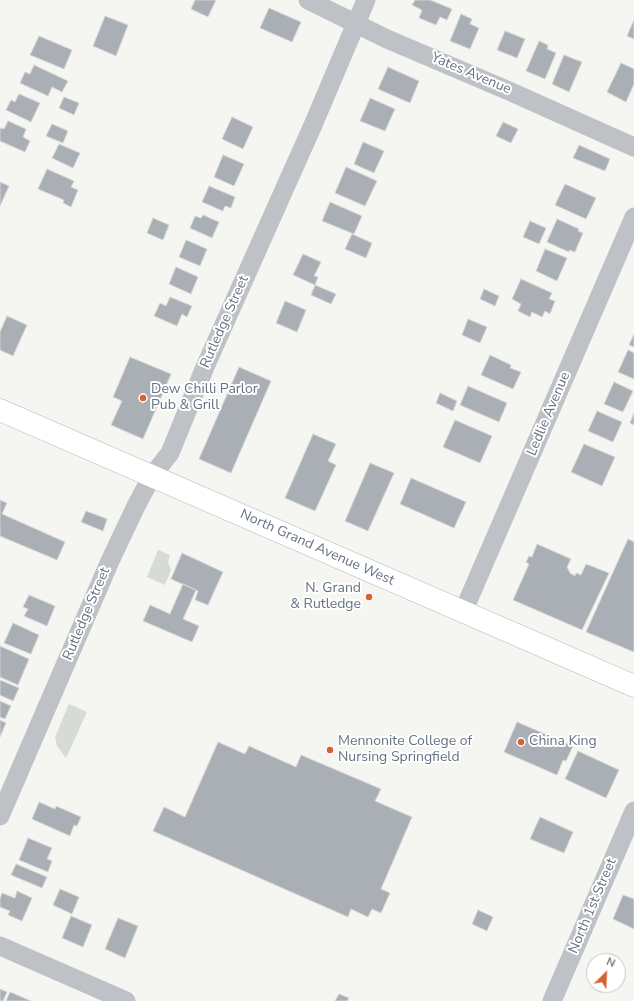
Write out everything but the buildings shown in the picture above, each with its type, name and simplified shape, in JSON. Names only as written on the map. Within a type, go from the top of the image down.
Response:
[{"type":"main road","name":"North Grand Avenue West","points":[[0,410],[634,686]]},
{"type":"street","name":"Yates Avenue","points":[[308,0],[387,39],[634,146]]},
{"type":"street","name":"Rutledge Street","points":[[0,816],[110,561],[152,476],[170,453],[205,367],[366,0]]},
{"type":"street","name":"Ledlie Avenue","points":[[463,612],[634,216]]},
{"type":"street","name":"North 1st Street","points":[[552,1001],[634,811]]},
{"type":"street","points":[[0,946],[126,1001]]},
{"type":"shaded area","points":[[158,550],[170,555],[168,562],[171,570],[165,585],[147,577]]},
{"type":"shaded area","points":[[69,704],[87,712],[66,758],[57,746],[55,737]]},
{"type":"place","name":"Dew Chilli Parlor Pub & Grill","points":[[143,398]]},
{"type":"place","name":"N. Grand & Rutledge","points":[[369,597]]},
{"type":"place","name":"China King","points":[[521,742]]},
{"type":"place","name":"Mennonite College of Nursing Springfield","points":[[330,750]]}]
